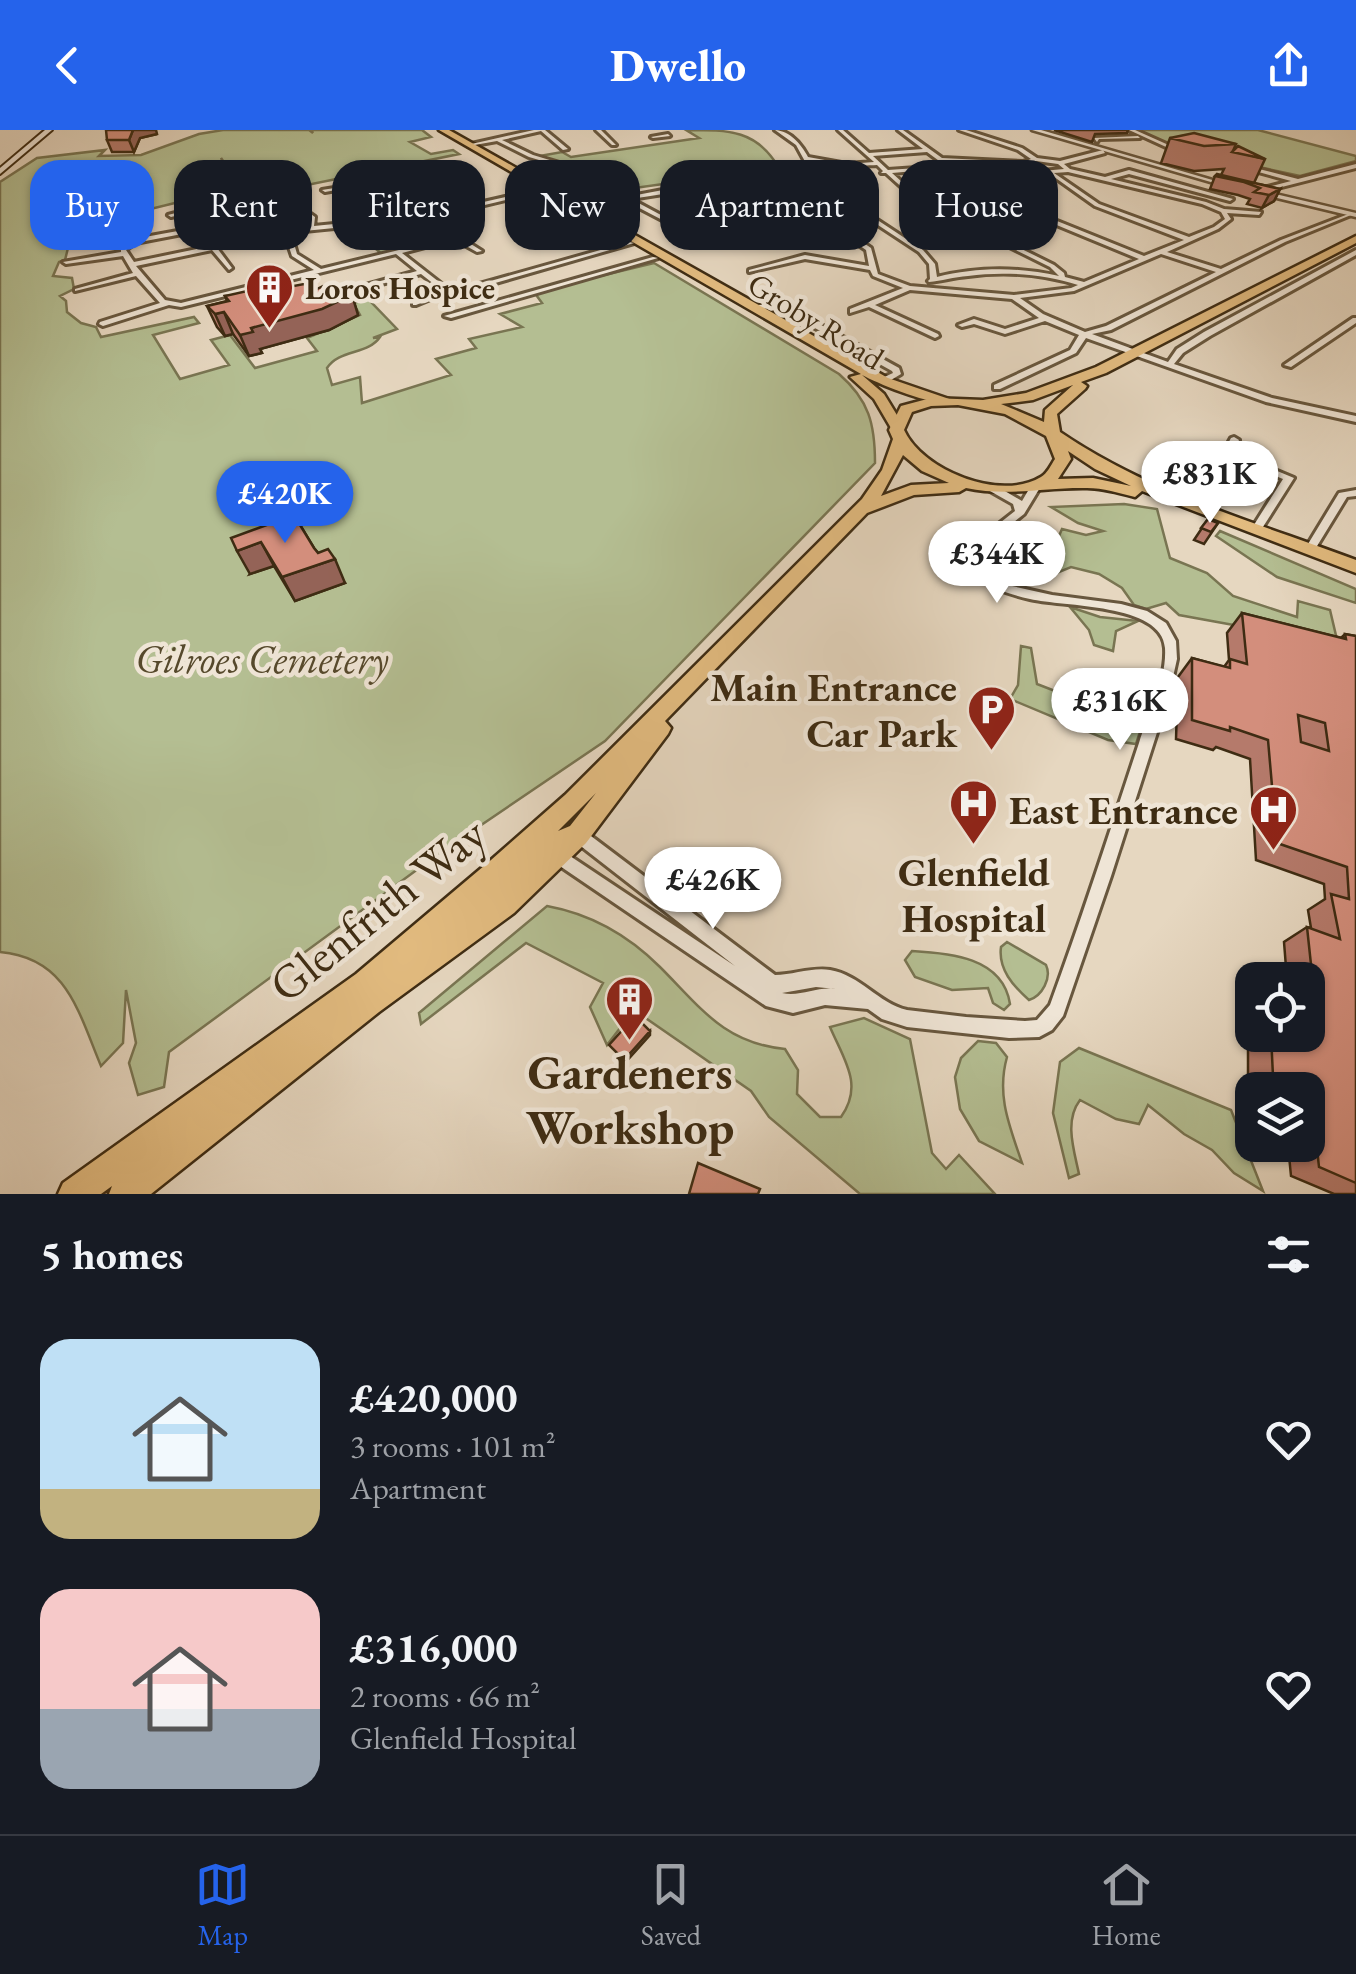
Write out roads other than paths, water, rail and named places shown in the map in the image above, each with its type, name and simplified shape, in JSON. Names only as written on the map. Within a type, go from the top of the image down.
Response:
[{"type":"main road","points":[[1,171],[48,130]]},
{"type":"main road","name":"Groby Road","points":[[432,130],[505,169]]},
{"type":"main road","name":"Groby Road","points":[[444,130],[505,166]]},
{"type":"main road","points":[[897,434],[906,410],[948,401],[1023,398],[1102,370],[1354,242]]},
{"type":"main road","name":"Groby Road","points":[[640,243],[884,381],[948,401]]},
{"type":"main road","name":"Groby Road","points":[[640,249],[844,367],[876,394],[916,462],[932,472],[988,488]]},
{"type":"main road","points":[[1039,485],[1062,466],[1049,417],[1054,405],[1102,370]]},
{"type":"main road","points":[[968,402],[1014,413],[1110,472],[1356,567]]},
{"type":"main road","name":"Glenfrith Way","points":[[124,1194],[368,1002],[505,904],[709,662],[860,511],[893,469],[897,434]]},
{"type":"main road","points":[[1039,485],[1093,484],[1143,495],[1356,578]]},
{"type":"main road","name":"Glenfrith Way","points":[[860,511],[910,490],[1039,485]]},
{"type":"main road","name":"Glenfrith Way","points":[[74,1194],[563,837]]},
{"type":"street","points":[[469,144],[542,130],[564,149],[574,147]]},
{"type":"street","points":[[598,130],[612,143],[600,144]]},
{"type":"street","points":[[777,130],[798,144],[809,158],[819,160]]},
{"type":"street","points":[[840,130],[872,160]]},
{"type":"street","points":[[900,130],[940,159],[960,160]]},
{"type":"street","points":[[961,130],[1020,149],[1035,160]]},
{"type":"street","points":[[1035,130],[1102,152],[1352,214]]},
{"type":"street","points":[[1131,130],[1144,138]]},
{"type":"street","points":[[1097,141],[1096,138],[1117,134],[1144,138],[1192,154]]},
{"type":"street","points":[[497,139],[546,160]]},
{"type":"street","points":[[868,155],[928,150]]},
{"type":"street","points":[[1060,163],[1102,152]]},
{"type":"street","points":[[1060,163],[1068,170]]},
{"type":"street","points":[[1235,166],[1298,181]]},
{"type":"street","points":[[1256,192],[1356,166]]},
{"type":"street","points":[[879,168],[919,200],[1052,266],[1062,278]]},
{"type":"street","points":[[1058,172],[1068,170],[1107,178],[1198,201],[1223,212],[1259,213]]},
{"type":"street","points":[[883,172],[899,171]]},
{"type":"street","points":[[1107,178],[1129,172],[1230,198]]},
{"type":"street","points":[[1058,178],[1096,205],[1188,239]]},
{"type":"street","points":[[326,190],[332,189]]},
{"type":"street","points":[[1198,201],[1215,195]]},
{"type":"street","points":[[869,250],[872,268],[883,281],[920,290],[1040,296],[1086,285],[1226,223],[1223,212]]},
{"type":"street","points":[[997,387],[1073,351],[1078,338],[1086,333],[1108,328],[1352,214]]},
{"type":"street","points":[[879,224],[922,251],[932,264],[934,280]]},
{"type":"street","points":[[1058,224],[1145,259]]},
{"type":"street","points":[[1169,366],[1180,351],[1354,242]]},
{"type":"street","points":[[124,250],[137,274],[166,304]]},
{"type":"street","points":[[130,265],[203,250]]},
{"type":"street","points":[[215,250],[229,268]]},
{"type":"street","points":[[293,250],[294,255],[322,272]]},
{"type":"street","points":[[103,324],[166,304],[192,303],[410,250]]},
{"type":"street","points":[[399,254],[450,288],[469,289],[610,250]]},
{"type":"street","points":[[1161,252],[1224,272]]},
{"type":"street","points":[[66,262],[123,254]]},
{"type":"street","points":[[750,271],[805,257],[872,268]]},
{"type":"street","points":[[448,316],[655,258]]},
{"type":"street","points":[[369,284],[422,272]]},
{"type":"street","points":[[77,290],[137,274]]},
{"type":"street","points":[[920,290],[934,280],[1001,274],[1062,278],[1086,285]]},
{"type":"street","points":[[416,303],[450,288]]},
{"type":"street","points":[[853,311],[909,288]]},
{"type":"street","points":[[1014,297],[1046,318],[1264,402],[1356,419]]},
{"type":"street","points":[[870,305],[934,336]]},
{"type":"street","points":[[962,325],[974,321],[1006,332],[1046,318]]},
{"type":"street","points":[[1288,365],[1356,320]]},
{"type":"street","points":[[1344,327],[1356,331]]},
{"type":"street","points":[[1234,440],[1230,449],[1233,456],[1289,478],[1257,528]]},
{"type":"street","points":[[563,837],[766,997],[793,1004],[826,996],[867,1001],[899,1017],[1025,1030],[1049,1022],[1058,1010],[1108,866],[1166,678],[1171,646],[1166,632],[1144,615],[1038,596],[979,574],[970,565],[968,556],[1020,512],[1039,485]]},
{"type":"street","points":[[988,488],[1018,503],[1020,512]]},
{"type":"street","points":[[1310,549],[1343,495],[1356,493]]},
{"type":"street","points":[[563,837],[772,984],[788,986],[804,979],[833,979],[854,987],[867,1001]]},
{"type":"place","name":"Loros Hospice","points":[[270,330]]},
{"type":"place","name":"Main Entrance Car Park","points":[[992,752]]},
{"type":"place","name":"Glenfield Hospital","points":[[974,846]]},
{"type":"place","name":"East Entrance","points":[[1273,852]]},
{"type":"place","name":"Gardeners Workshop","points":[[630,1042]]},
{"type":"park label","name":"Gilroes Cemetery","points":[[262,659]]}]
